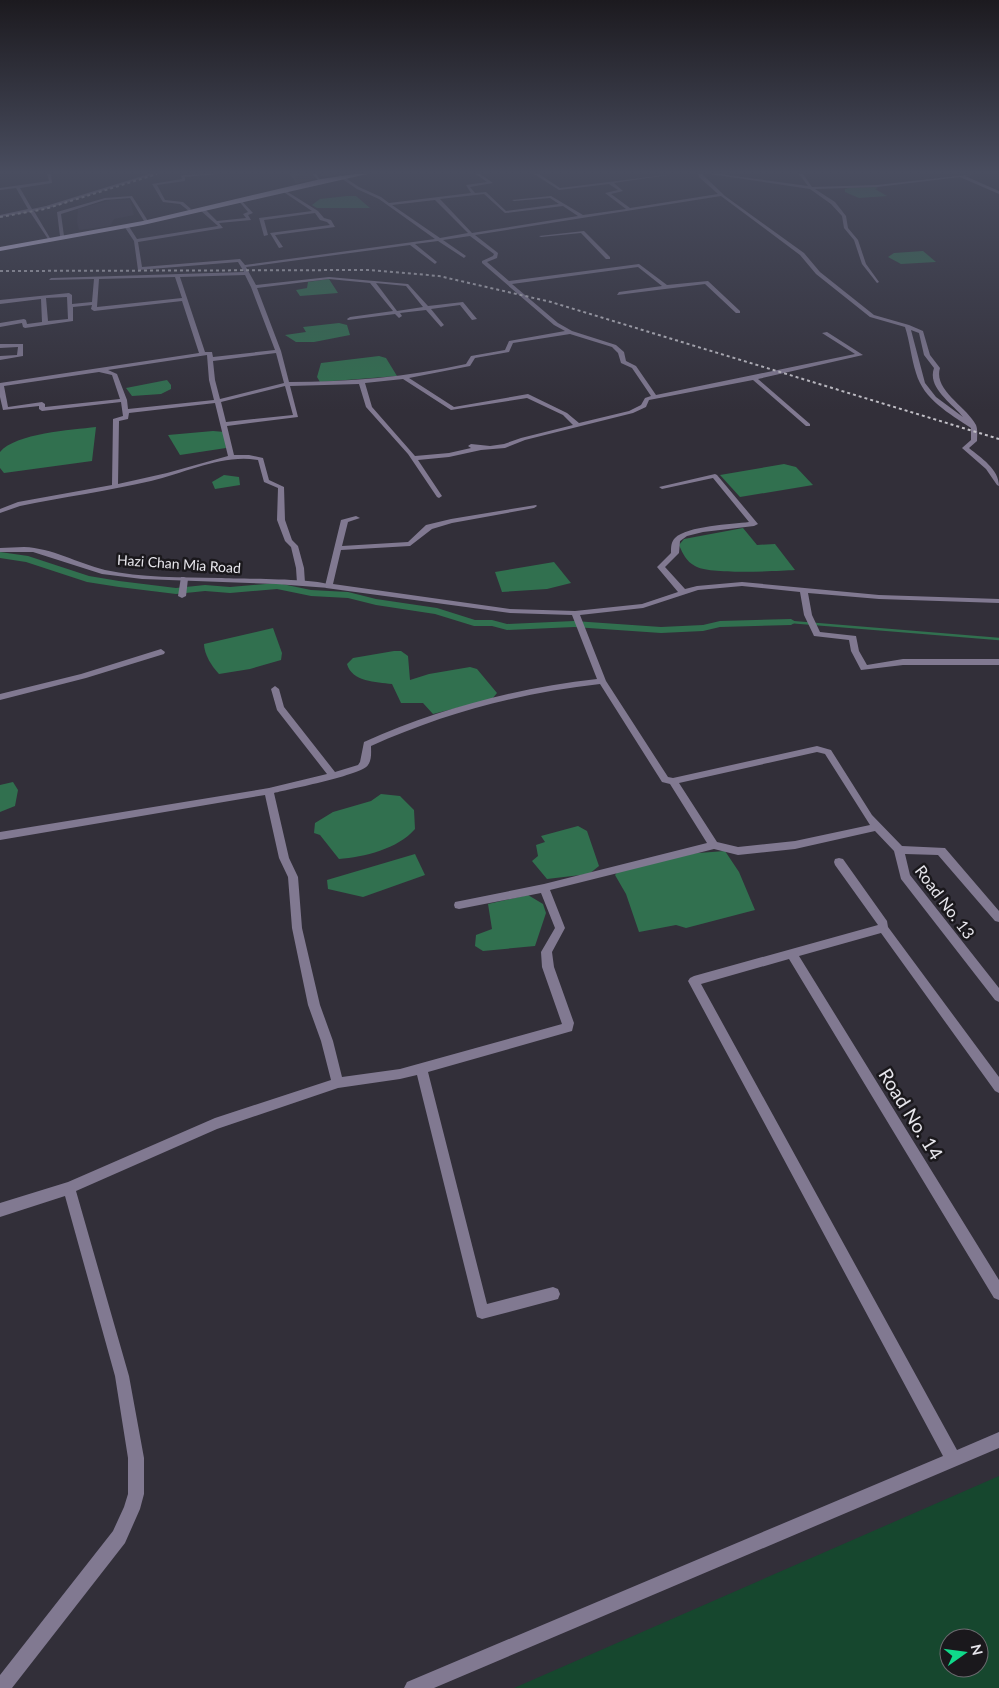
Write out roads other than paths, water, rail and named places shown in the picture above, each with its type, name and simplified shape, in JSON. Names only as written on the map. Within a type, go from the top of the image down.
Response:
[{"type":"street","points":[[138,253],[140,269],[234,259],[240,260],[248,273],[278,351],[296,416],[224,424]]},
{"type":"street","points":[[244,266],[339,253]]},
{"type":"street","points":[[422,253],[434,263]]},
{"type":"street","points":[[458,253],[464,257]]},
{"type":"street","points":[[494,253],[495,257],[484,262],[507,283],[570,332],[614,346],[621,352],[623,362],[634,367],[654,397]]},
{"type":"street","points":[[603,253],[608,258]]},
{"type":"street","points":[[800,253],[818,274],[872,316],[921,332],[927,355],[937,368],[935,374],[939,388],[958,406],[974,427],[974,441],[965,448],[988,468],[999,484]]},
{"type":"street","points":[[860,253],[864,264],[877,282]]},
{"type":"street","points":[[507,283],[639,265],[666,287]]},
{"type":"street","points":[[51,279],[248,273]]},
{"type":"street","points":[[177,276],[202,354]]},
{"type":"street","points":[[97,278],[94,309],[184,299]]},
{"type":"street","points":[[254,287],[329,278],[408,285],[441,325]]},
{"type":"street","points":[[372,282],[397,315]]},
{"type":"street","points":[[619,294],[706,282],[738,312]]},
{"type":"street","points":[[0,302],[69,295],[71,320],[25,326],[24,321],[0,325]]},
{"type":"street","points":[[452,295],[474,319]]},
{"type":"street","points":[[43,297],[45,323]]},
{"type":"street","points":[[70,306],[95,303]]},
{"type":"street","points":[[350,319],[397,315],[460,303]]},
{"type":"street","points":[[907,326],[913,340],[920,377],[932,396],[974,427]]},
{"type":"street","points":[[126,411],[218,401],[287,384],[362,384],[405,378],[468,365],[473,357],[509,350],[511,342],[570,332]]},
{"type":"street","points":[[413,458],[449,455],[518,442],[523,439],[632,412],[644,406],[647,398],[754,378],[860,355],[825,333]]},
{"type":"street","points":[[0,346],[21,345],[20,356],[0,358]]},
{"type":"street","points":[[212,359],[278,351]]},
{"type":"street","points":[[124,400],[42,409],[42,404],[5,409],[0,385],[100,370],[110,366],[210,352],[212,380],[232,458]]},
{"type":"street","points":[[100,370],[114,374],[126,411],[126,418],[116,419],[115,485]]},
{"type":"street","points":[[405,378],[453,409],[528,396],[565,414],[577,425]]},
{"type":"street","points":[[754,378],[808,425]]},
{"type":"street","points":[[362,384],[369,407],[413,458],[439,496]]},
{"type":"street","points":[[471,446],[479,448]]},
{"type":"street","points":[[0,511],[18,504],[169,475],[211,460],[250,456],[261,458],[266,481],[281,487],[281,520],[289,541],[294,546],[300,568],[301,583]]},
{"type":"street","points":[[662,487],[714,476],[754,524],[708,530],[680,537],[676,541],[675,553],[661,567],[683,592]]},
{"type":"street","points":[[339,548],[410,544],[429,527],[451,521],[534,506]]},
{"type":"street","points":[[329,586],[345,520],[356,518]]},
{"type":"street","name":"Hazi Chan Mia Road","points":[[0,550],[36,550],[88,568],[114,574],[184,579],[301,583],[510,612],[575,613],[643,606],[683,592],[705,587],[742,584],[879,597],[999,601]]},
{"type":"street","points":[[182,596],[184,579]]},
{"type":"street","points":[[803,589],[808,615],[817,634],[853,638],[855,651],[864,668],[904,662],[999,662]]},
{"type":"street","points":[[575,613],[602,681],[663,778],[673,781],[714,845]]},
{"type":"street","points":[[0,696],[83,676],[161,652]]},
{"type":"street","points":[[0,836],[269,791],[333,776],[362,767],[365,763],[367,744],[422,722],[540,689],[602,681]]},
{"type":"street","points":[[276,689],[280,708],[333,776]]},
{"type":"street","name":"Road No. 13","points":[[673,781],[822,749],[834,760],[877,828],[898,850],[905,876],[999,997]]},
{"type":"street","points":[[269,791],[284,858],[293,877],[297,928],[314,1005],[327,1041],[338,1083]]},
{"type":"street","points":[[459,905],[544,888],[714,845],[738,851],[795,845],[877,828]]},
{"type":"street","points":[[898,850],[942,851],[999,918]]},
{"type":"street","points":[[839,862],[883,924],[883,928],[999,1087]]},
{"type":"street","points":[[0,1210],[69,1188],[216,1124],[338,1083],[421,1069],[568,1027],[548,967],[546,952],[560,928],[544,888]]},
{"type":"street","points":[[883,928],[694,981],[953,1460]]},
{"type":"street","name":"Road No. 14","points":[[792,955],[999,1293]]},
{"type":"street","points":[[421,1069],[482,1312],[553,1294]]},
{"type":"street","points":[[1,1688],[119,1537],[132,1509],[136,1494],[136,1458],[122,1376],[69,1188]]},
{"type":"street","points":[[413,1688],[999,1440]]},
{"type":"waterway","points":[[0,555],[28,559],[87,579],[119,584],[176,591],[205,588],[230,590],[277,586],[311,593],[348,595],[376,602],[437,611],[474,623],[492,623],[507,627],[574,624],[661,630],[703,628],[720,624],[791,622]]},
{"type":"waterway","points":[[791,622],[999,639]]},
{"type":"railway","points":[[0,271],[369,270],[439,276],[551,302],[999,439]]}]
